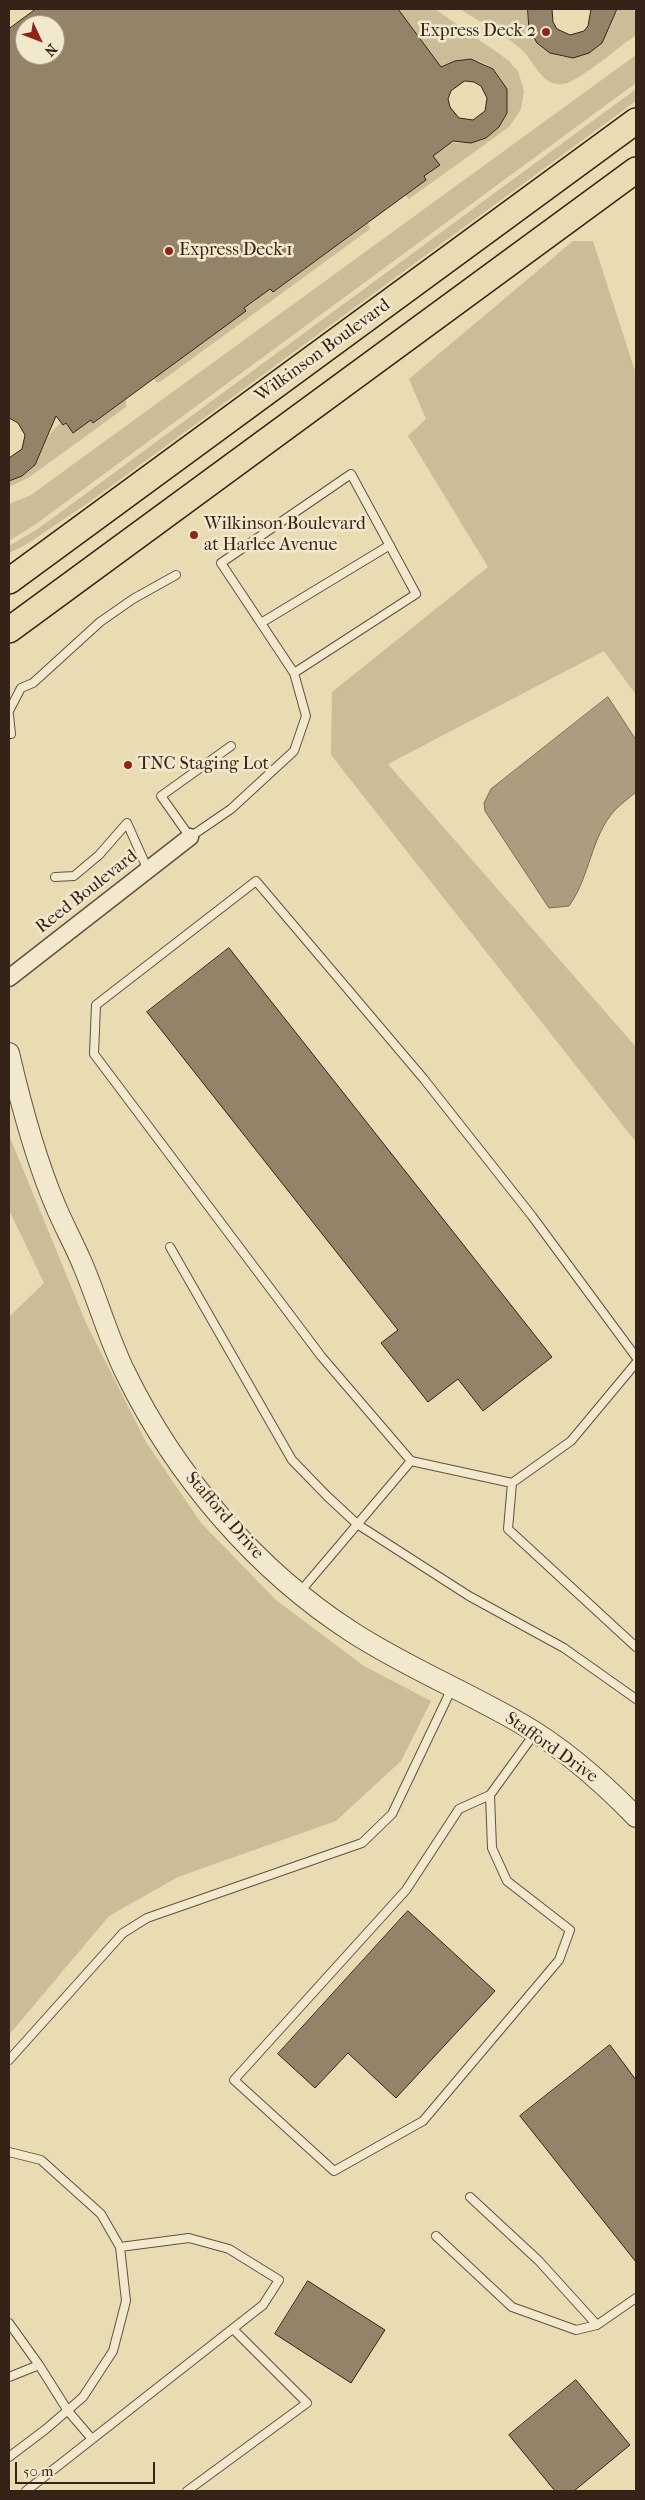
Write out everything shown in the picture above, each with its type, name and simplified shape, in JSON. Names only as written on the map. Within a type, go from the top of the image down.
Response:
[{"type":"main road","name":"Wilkinson Boulevard","points":[[9,581],[636,120]]},
{"type":"main road","points":[[9,630],[636,170]]},
{"type":"main road","points":[[493,226],[518,257]]},
{"type":"main road","points":[[9,562],[78,530]]},
{"type":"street","name":"Reed Boulevard","points":[[9,978],[190,837]]},
{"type":"street","name":"Stafford Drive","points":[[9,1054],[22,1108],[55,1206],[83,1265],[107,1331],[139,1401],[188,1476],[223,1519],[264,1563],[351,1631],[402,1663],[522,1723],[579,1763],[636,1817]]},
{"type":"lane","points":[[231,746],[162,796],[190,837],[231,810],[294,750],[306,716],[294,673],[221,563],[351,474],[416,594],[294,673]]},
{"type":"lane","points":[[261,623],[390,545]]},
{"type":"lane","points":[[9,710],[21,688],[33,683],[100,622],[133,599],[176,575]]},
{"type":"lane","points":[[9,714],[10,734]]},
{"type":"lane","points":[[55,877],[74,876],[99,855],[127,823],[148,870]]},
{"type":"lane","points":[[636,1357],[532,1216],[423,1078],[256,881],[96,1005],[94,1054],[321,1356],[411,1461],[512,1483],[571,1441],[636,1363]]},
{"type":"lane","points":[[170,1247],[292,1460],[357,1524],[469,1596],[564,1648],[636,1699]]},
{"type":"lane","points":[[299,1592],[411,1461]]},
{"type":"lane","points":[[512,1483],[508,1529],[636,1646]]},
{"type":"lane","points":[[9,2060],[123,1933],[147,1918],[362,1843],[392,1814],[452,1688]]},
{"type":"lane","points":[[490,1795],[492,1848],[506,1881],[570,1930],[559,1960],[423,2121],[334,2171],[234,2080],[406,1890],[459,1809],[490,1795],[535,1733]]},
{"type":"lane","points":[[9,2152],[41,2160],[101,2214],[120,2247],[126,2301],[113,2351],[83,2396],[68,2411],[9,2457]]},
{"type":"lane","points":[[470,2197],[539,2261],[597,2326]]},
{"type":"lane","points":[[436,2236],[512,2307],[576,2330],[597,2326],[636,2298]]},
{"type":"lane","points":[[26,2491],[263,2305],[279,2280],[229,2249],[190,2238],[120,2247]]},
{"type":"lane","points":[[9,2323],[39,2365],[68,2411],[92,2439]]},
{"type":"lane","points":[[187,2491],[307,2403],[232,2329]]},
{"type":"lane","points":[[9,2377],[39,2365]]},
{"type":"shaded area","points":[[398,9],[435,9],[508,60],[518,71],[524,91],[521,109],[509,127],[409,199],[405,195],[426,180],[424,176],[440,165],[433,156],[447,143],[469,143],[481,140],[496,131],[504,118],[507,103],[505,88],[499,75],[488,65],[473,60],[456,61],[448,63],[427,76],[440,66]]},
{"type":"shaded area","points":[[460,9],[529,9],[529,22],[532,34],[539,44],[560,56],[584,55],[596,48],[604,39],[619,9],[633,9],[636,13],[636,35],[579,77],[570,82],[556,84],[540,74],[524,52],[517,46]]},
{"type":"shaded area","points":[[636,55],[636,83],[36,524],[9,541],[9,504],[31,495]]},
{"type":"shaded area","points":[[636,89],[636,101],[91,501],[27,544],[9,553],[9,546],[39,528]]},
{"type":"shaded area","points":[[368,223],[370,229],[160,382],[156,382],[154,378],[237,299],[249,305],[264,293],[258,284],[264,280],[273,292]]},
{"type":"shaded area","points":[[573,241],[593,241],[636,374],[636,695],[604,651],[388,764],[636,1047],[636,1142],[331,755],[332,692],[488,567],[408,436],[426,419],[409,379]]},
{"type":"shaded area","points":[[126,399],[126,407],[28,478],[9,487],[9,480],[30,471],[36,464],[53,430],[61,423],[63,425],[66,423],[73,433],[88,422],[81,412],[84,410],[93,423]]},
{"type":"shaded area","points":[[608,697],[636,740],[636,792],[615,810],[607,820],[595,844],[582,882],[569,906],[549,908],[485,811],[484,803],[491,789]]},
{"type":"shaded area","points":[[9,1135],[86,1323],[146,1442],[201,1523],[276,1600],[364,1666],[431,1701],[401,1761],[336,1821],[178,1877],[109,1916],[9,2035],[9,1317],[44,1283],[9,1210]]},
{"type":"building","name":"Express Deck 1","points":[[36,9],[398,9],[441,67],[455,61],[471,59],[493,69],[507,89],[507,113],[499,127],[486,138],[471,143],[453,141],[433,156],[440,165],[424,176],[426,180],[273,292],[270,289],[244,308],[246,311],[93,423],[91,420],[73,433],[66,423],[63,425],[56,416],[35,465],[22,476],[9,481],[9,458],[22,449],[25,435],[18,423],[9,418],[9,29],[15,25],[15,65],[65,65],[65,15],[28,15]],"holes":[[[465,81],[474,82],[481,86],[487,98],[485,111],[473,120],[459,118],[450,107],[448,99],[451,91]]]},
{"type":"building","name":"Express Deck 2","points":[[528,9],[552,9],[553,22],[557,29],[570,35],[584,31],[588,26],[591,9],[617,9],[602,43],[589,53],[573,58],[550,53],[537,43],[529,28]]},
{"type":"building","points":[[229,948],[552,1357],[483,1411],[458,1379],[428,1402],[381,1343],[398,1330],[147,1012]]},
{"type":"building","points":[[408,1911],[495,1991],[396,2098],[348,2053],[315,2088],[278,2054]]},
{"type":"building","points":[[610,2045],[636,2080],[636,2262],[520,2116]]},
{"type":"building","points":[[308,2281],[385,2330],[351,2383],[275,2334]]},
{"type":"building","points":[[576,2380],[630,2445],[574,2491],[555,2491],[509,2435]]},
{"type":"place","name":"Express Deck 2","points":[[546,32]]},
{"type":"place","name":"Express Deck 1","points":[[169,251]]},
{"type":"place","name":"Wilkinson Boulevard at Harlee Avenue","points":[[194,535]]},
{"type":"place","name":"TNC Staging Lot","points":[[128,765]]}]
